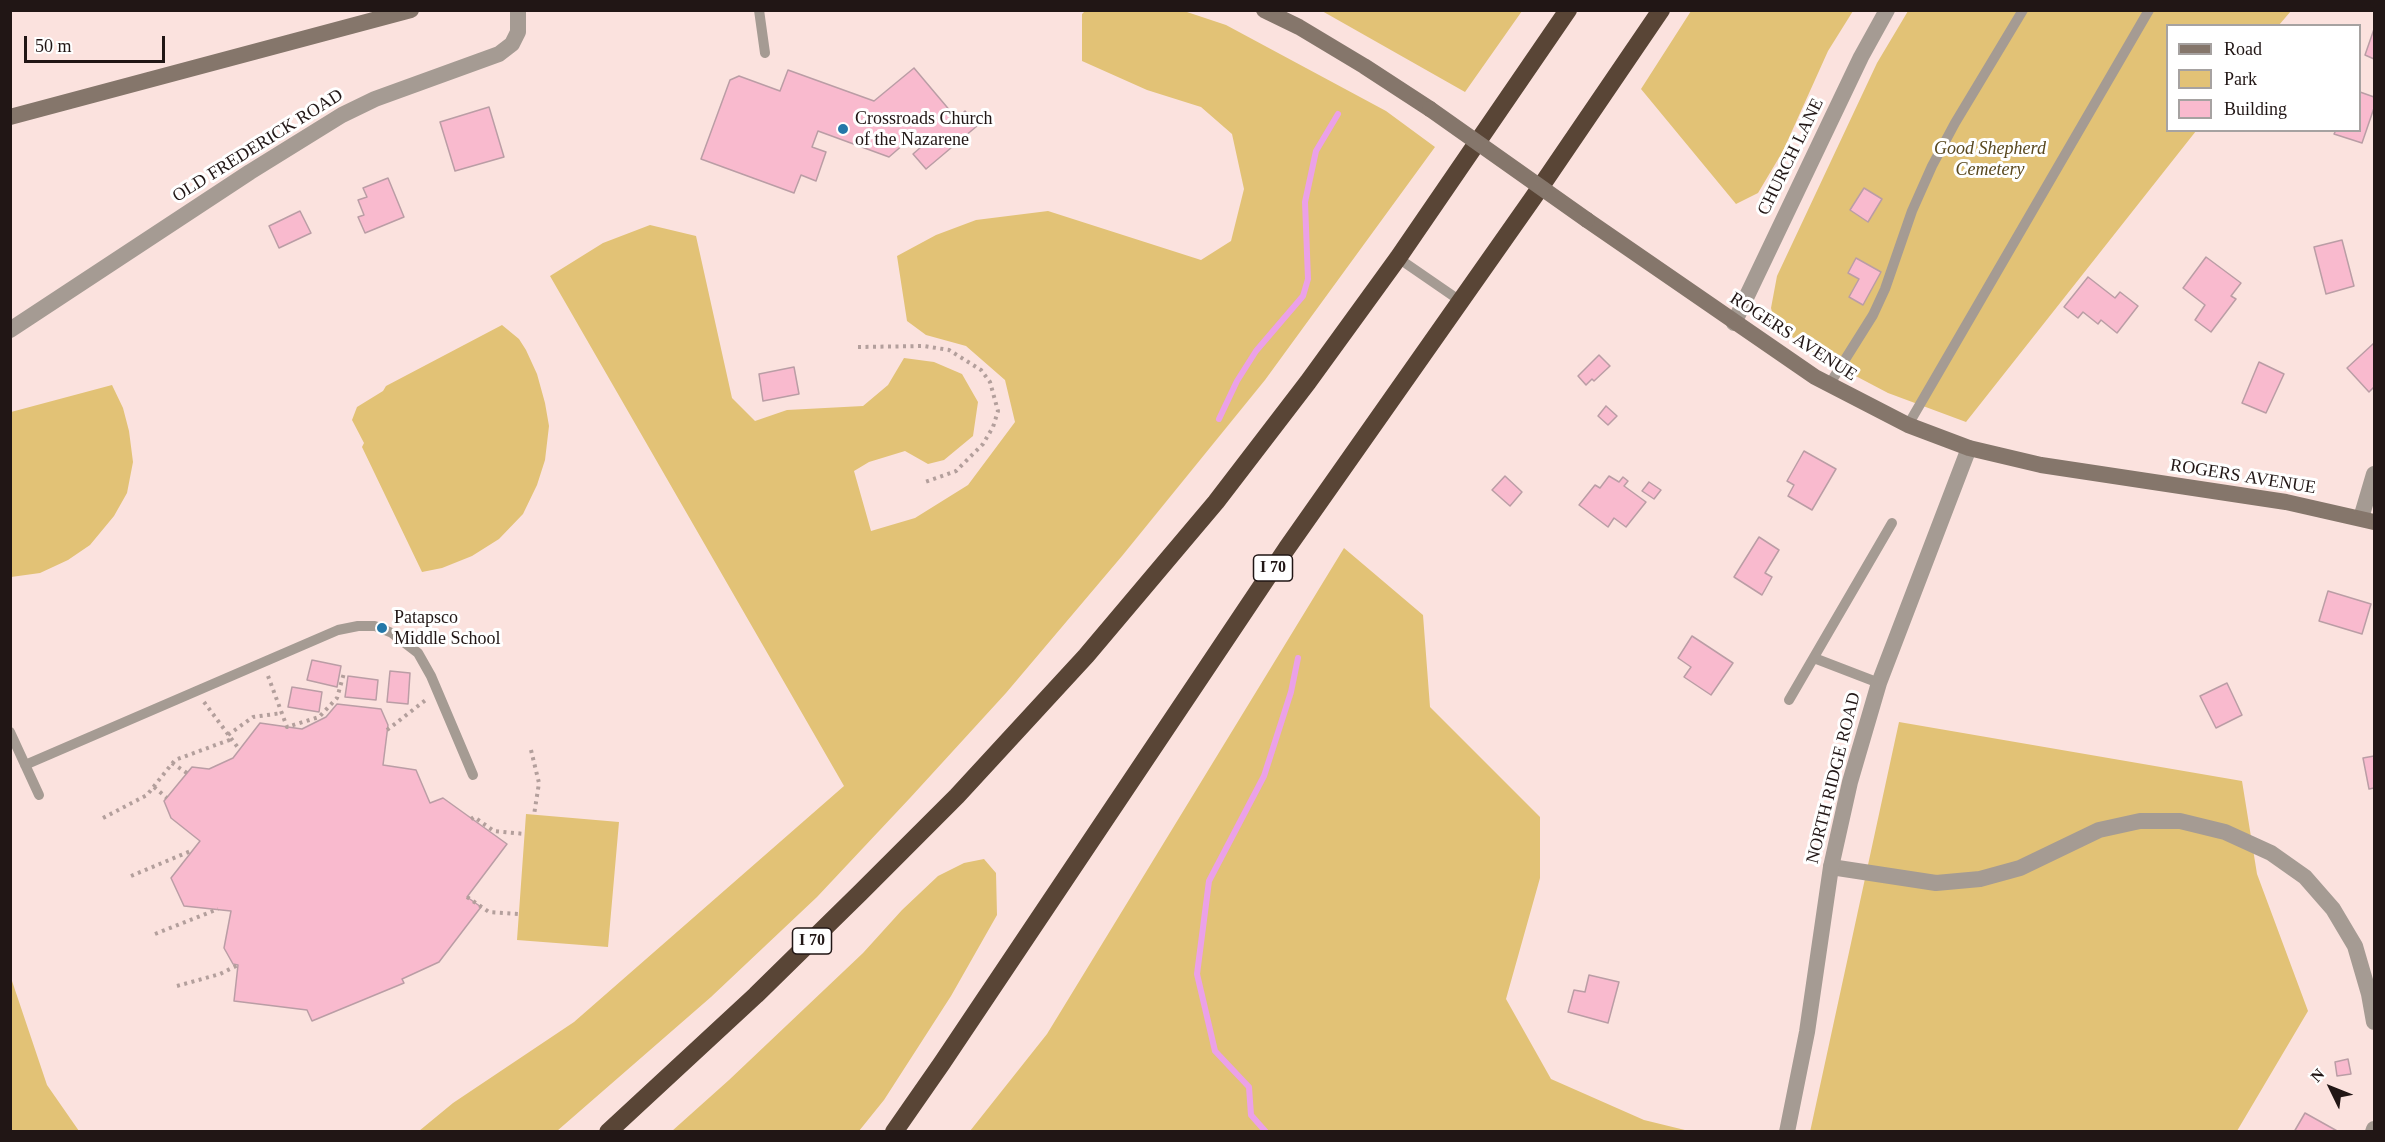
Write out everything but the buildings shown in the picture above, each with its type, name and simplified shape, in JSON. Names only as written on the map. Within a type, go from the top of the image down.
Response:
[{"type":"highway","name":"I 70","points":[[610,1131],[756,995],[860,893],[957,796],[1086,656],[1216,502],[1308,382],[1398,258],[1568,10]]},
{"type":"highway","name":"I 70","points":[[894,1131],[1287,548],[1459,300],[1540,189],[1660,10]]},
{"type":"main road","points":[[10,117],[411,10]]},
{"type":"main road","name":"ROGERS AVENUE","points":[[1264,10],[1299,27],[1430,110],[1829,386],[1908,425],[1969,448],[2041,465],[2286,502],[2368,520]]},
{"type":"street","name":"OLD FREDERICK ROAD","points":[[10,330],[250,172],[342,115],[375,99],[499,54],[512,44],[518,32],[518,10]]},
{"type":"street","name":"CHURCH LANE","points":[[1734,322],[1861,57],[1887,10]]},
{"type":"street","name":"NORTH RIDGE ROAD","points":[[1787,1131],[1807,1032],[1831,867],[1850,782],[1879,683],[1969,448]]},
{"type":"street","points":[[2368,520],[2374,474]]},
{"type":"street","points":[[1831,867],[1936,883],[1980,879],[2020,868],[2099,830],[2140,821],[2180,822],[2225,832],[2271,853],[2305,877],[2333,909],[2355,946],[2369,994],[2374,1022]]},
{"type":"lane","points":[[759,10],[765,53]]},
{"type":"lane","points":[[1829,386],[1877,306],[1912,211],[1932,166],[2023,10]]},
{"type":"lane","points":[[1908,425],[2149,10]]},
{"type":"lane","points":[[1398,258],[1459,300]]},
{"type":"lane","points":[[1789,700],[1892,523]]},
{"type":"lane","points":[[25,765],[338,630],[358,626],[375,626],[392,633],[418,653],[473,775]]},
{"type":"lane","points":[[1814,658],[1879,683]]},
{"type":"lane","points":[[10,732],[39,795]]},
{"type":"path","points":[[858,347],[924,345],[949,350],[981,370],[990,382],[998,411],[993,427],[983,444],[956,471],[922,483]]},
{"type":"path","points":[[263,663],[287,727],[319,717],[337,698],[344,673]]},
{"type":"path","points":[[387,730],[437,691]]},
{"type":"path","points":[[196,692],[239,749]]},
{"type":"path","points":[[228,735],[253,717],[282,713]]},
{"type":"path","points":[[103,818],[147,795],[175,760],[232,739]]},
{"type":"path","points":[[531,750],[539,783],[534,815]]},
{"type":"path","points":[[172,763],[187,773]]},
{"type":"path","points":[[154,787],[166,798]]},
{"type":"path","points":[[471,819],[474,817],[494,831],[525,834]]},
{"type":"path","points":[[131,876],[193,850]]},
{"type":"path","points":[[467,897],[489,912],[519,914]]},
{"type":"path","points":[[155,934],[218,909]]},
{"type":"path","points":[[177,987],[220,974],[238,965]]},
{"type":"green space","points":[[1085,11],[1184,11],[1226,25],[1386,111],[1435,147],[1265,380],[1122,556],[1006,693],[817,897],[711,997],[557,1131],[419,1131],[453,1103],[574,1022],[844,786],[550,276],[603,243],[650,225],[696,236],[732,398],[755,421],[787,410],[863,406],[888,385],[904,358],[934,362],[962,374],[978,402],[973,436],[944,460],[928,464],[905,451],[869,462],[854,471],[871,531],[915,518],[968,485],[1015,422],[1005,380],[966,346],[926,335],[907,321],[897,256],[936,235],[976,220],[1048,211],[1201,260],[1231,241],[1244,189],[1232,134],[1201,107],[1147,90],[1082,61],[1082,14]]},
{"type":"green space","points":[[1322,11],[1522,11],[1465,92]]},
{"type":"green space","points":[[1691,11],[1853,11],[1828,51],[1783,151],[1758,193],[1736,204],[1641,89]]},
{"type":"green space","name":"Good Shepherd Cemetery","points":[[1908,11],[2291,11],[2280,24],[2166,24],[2166,132],[2195,132],[1966,422],[1888,393],[1812,353],[1775,323],[1771,308],[1777,276],[1877,63]]},
{"type":"green space","points":[[502,325],[519,339],[526,350],[537,374],[545,403],[549,426],[545,460],[537,485],[523,514],[499,539],[472,556],[442,568],[422,572],[362,447],[364,443],[352,420],[357,407],[383,391],[386,386]]},
{"type":"green space","points":[[112,385],[123,408],[129,431],[133,462],[127,493],[114,516],[90,545],[68,560],[40,573],[11,577],[11,412]]},
{"type":"green space","points":[[1344,548],[1423,615],[1430,707],[1540,817],[1540,878],[1506,999],[1551,1079],[1644,1120],[1689,1131],[970,1131],[1047,1034]]},
{"type":"green space","points":[[1899,722],[2242,781],[2257,874],[2308,1011],[2237,1131],[1810,1132]]},
{"type":"green space","points":[[526,814],[619,822],[608,947],[517,940]]},
{"type":"green space","points":[[984,859],[996,873],[997,915],[951,996],[884,1100],[859,1131],[672,1131],[863,953],[902,910],[938,876],[964,863]]},
{"type":"green space","points":[[11,978],[47,1085],[79,1131],[11,1131]]},
{"type":"waterway","points":[[1219,419],[1237,381],[1256,351],[1303,296],[1308,279],[1305,202],[1316,151],[1338,114]]},
{"type":"waterway","points":[[1266,1132],[1251,1115],[1249,1087],[1215,1051],[1197,974],[1209,881],[1264,776],[1291,692],[1298,658]]},
{"type":"place","name":"Crossroads Church of the Nazarene","points":[[843,129]]},
{"type":"place","name":"Patapsco Middle School","points":[[382,628]]}]
